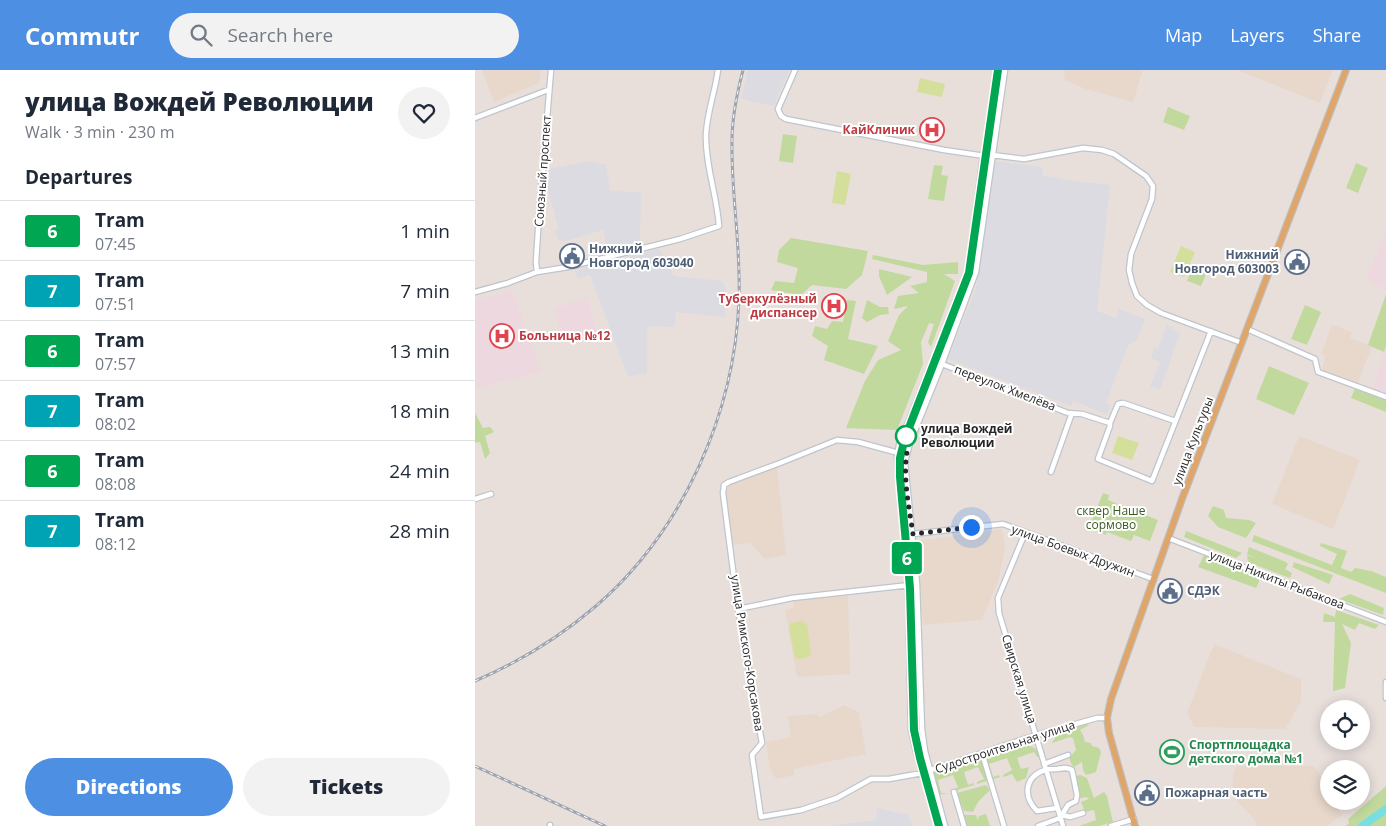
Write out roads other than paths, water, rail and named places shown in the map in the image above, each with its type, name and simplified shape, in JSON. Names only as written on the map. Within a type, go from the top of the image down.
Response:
[{"type":"main road","name":"улица Культуры","points":[[1134,823],[1111,746],[1107,718],[1113,692],[1168,538],[1346,70]]},
{"type":"street","name":"Союзный проспект","points":[[537,272],[536,262],[551,70]]},
{"type":"street","points":[[475,292],[508,283],[537,272],[569,267],[680,240],[719,226],[707,153],[706,135],[707,118],[718,70]]},
{"type":"street","points":[[795,70],[779,109],[781,116],[786,119],[983,156],[992,155],[1024,159],[1083,148],[1114,154],[1151,181],[1153,192],[1131,254],[1129,270],[1137,296],[1147,305],[1161,313],[1242,343]]},
{"type":"street","points":[[945,826],[930,771],[922,729],[917,584],[905,472],[906,455],[942,364],[975,272],[1005,70]]},
{"type":"street","points":[[475,118],[549,90]]},
{"type":"street","points":[[937,826],[911,730],[908,585],[898,478],[898,452],[899,445],[965,283],[971,253],[983,156]]},
{"type":"street","points":[[1247,329],[1315,359],[1318,372],[1386,397]]},
{"type":"street","points":[[1175,421],[1123,403],[1117,404],[1097,459],[1152,480],[1211,331]]},
{"type":"street","name":"переулок Хмелёва","points":[[942,364],[1070,413],[1082,414],[1110,423]]},
{"type":"street","points":[[1051,472],[1070,413]]},
{"type":"street","name":"улица Римского-Корсакова","points":[[761,817],[752,755],[762,743],[738,609],[723,485],[837,440],[858,442],[898,452]]},
{"type":"street","points":[[898,452],[906,455]]},
{"type":"street","points":[[475,499],[491,494]]},
{"type":"street","name":"улица Боевых Дружин","points":[[904,535],[1003,524],[1153,579]]},
{"type":"street","name":"Свирская улица","points":[[1025,533],[998,598],[999,613],[1063,826]]},
{"type":"street","name":"улица Никиты Рыбакова","points":[[1168,538],[1386,622]]},
{"type":"street","points":[[738,609],[791,598],[917,584]]},
{"type":"street","points":[[1386,682],[1386,698]]},
{"type":"street","name":"Судостроительная улица","points":[[761,817],[801,810],[837,798],[871,779],[889,780],[930,771],[1035,735],[1097,718],[1107,718]]},
{"type":"street","points":[[982,754],[1004,826]]},
{"type":"street","points":[[1057,808],[1037,810],[1033,806],[1027,792],[1027,783],[1045,767],[1068,754]]},
{"type":"street","points":[[1045,767],[1068,767],[1072,770],[1077,795],[1076,801],[1068,805],[1061,816]]},
{"type":"street","points":[[954,792],[964,826]]},
{"type":"street","points":[[1038,826],[1061,816],[1070,817],[1083,813]]},
{"type":"street","points":[[1111,826],[1134,823]]},
{"type":"waterway","points":[[1362,826],[1386,809]]},
{"type":"tram line","name":"6","points":[[939,826],[914,730],[910,588],[903,528],[900,458],[905,438],[966,285],[975,236],[998,70]]},
{"type":"tram line","points":[[942,826],[926,772],[917,729],[912,584],[909,535],[901,466],[905,445],[973,271],[1000,70]]},
{"type":"railway","points":[[475,681],[539,648],[596,606],[627,576],[654,542],[678,506],[699,467],[715,426],[727,385],[735,342],[739,279],[732,132],[735,105],[743,70]]},
{"type":"railway","points":[[475,766],[605,826]]},
{"type":"place","name":"КайКлиник","points":[[932,130]]},
{"type":"place","name":"Нижний Новгород 603040","points":[[572,256]]},
{"type":"place","name":"Нижний Новгород 603003","points":[[1297,262]]},
{"type":"place","name":"Туберкулёзный диспансер","points":[[834,306]]},
{"type":"place","name":"Больница №12","points":[[502,336]]},
{"type":"place","name":"улица Вождей Революции","points":[[906,436]]},
{"type":"place","name":"СДЭК","points":[[1170,591]]},
{"type":"place","name":"Спортплощадка детского дома №1","points":[[1172,752]]},
{"type":"place","name":"Пожарная часть","points":[[1147,793]]},
{"type":"park label","name":"сквер Наше сормово","points":[[1111,518]]}]
